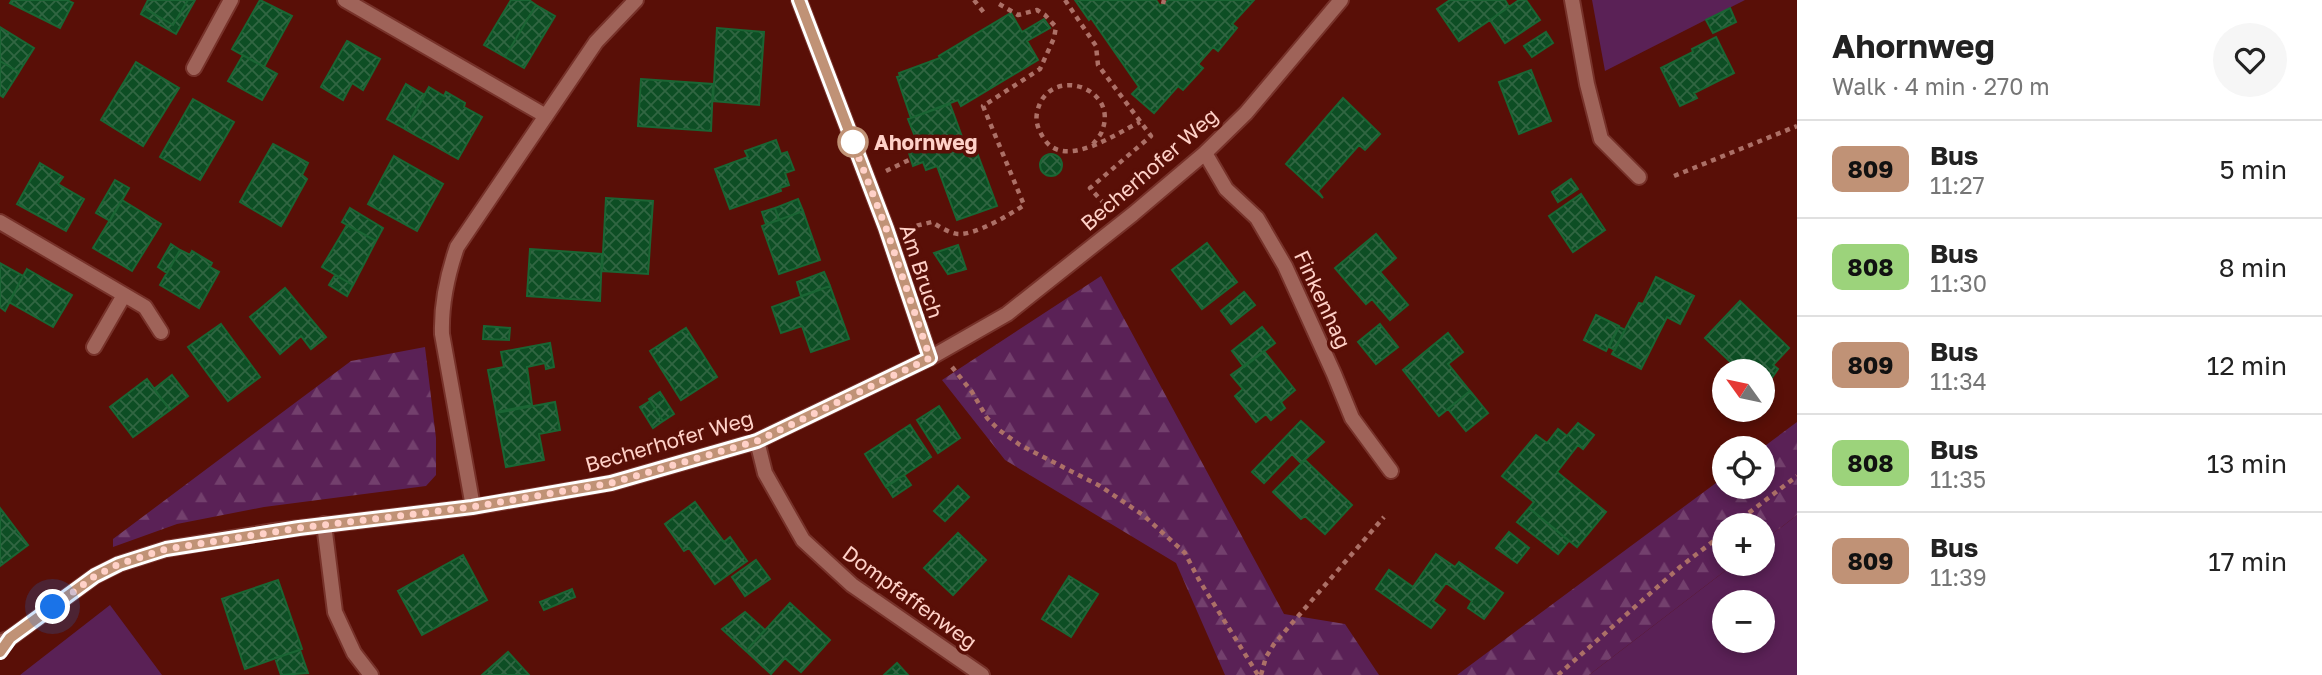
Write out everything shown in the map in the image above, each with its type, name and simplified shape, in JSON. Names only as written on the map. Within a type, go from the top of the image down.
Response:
[{"type":"street","points":[[194,68],[231,0]]},
{"type":"street","points":[[345,0],[545,116]]},
{"type":"street","points":[[472,507],[442,334],[447,274],[457,247],[596,42],[636,0]]},
{"type":"street","name":"Am Bruch","points":[[799,0],[886,228],[930,358]]},
{"type":"street","name":"Becherhofer Weg","points":[[0,652],[5,640],[95,576],[119,564],[166,549],[324,524],[472,507],[611,483],[757,441],[930,358],[1007,314],[1205,153],[1246,113],[1341,0]]},
{"type":"street","points":[[1572,0],[1587,84],[1601,139],[1639,177]]},
{"type":"street","name":"Finkenhag","points":[[1205,153],[1226,188],[1257,218],[1285,266],[1352,418],[1391,471]]},
{"type":"street","points":[[0,222],[145,307],[161,332]]},
{"type":"street","points":[[94,347],[124,295]]},
{"type":"street","name":"Dompfaffenweg","points":[[757,441],[765,472],[803,540],[852,585],[982,675]]},
{"type":"street","points":[[324,524],[335,612],[354,653],[371,675]]},
{"type":"path","points":[[974,0],[985,14]]},
{"type":"path","points":[[1065,0],[1097,46],[1098,65],[1151,136],[1090,188],[1114,214]]},
{"type":"path","points":[[900,230],[932,222],[955,234],[967,233],[1024,205],[983,106],[1040,69],[1056,27],[1037,10],[1017,15],[999,4]]},
{"type":"path","points":[[1093,144],[1102,131],[1105,114],[1098,99],[1086,88],[1070,84],[1055,88],[1042,99],[1037,115],[1038,131],[1048,144],[1062,152],[1079,152],[1140,122]]},
{"type":"path","points":[[1674,176],[1797,127]]},
{"type":"path","points":[[880,173],[911,159]]},
{"type":"path","points":[[951,366],[987,418],[999,430],[1100,486],[1143,515],[1185,553],[1259,675]]},
{"type":"path","points":[[1749,513],[1797,476]]},
{"type":"path","points":[[1259,675],[1274,644],[1384,517]]},
{"type":"path","points":[[1558,675],[1680,566],[1712,542]]},
{"type":"green space","points":[[1592,0],[1745,0],[1605,71]]},
{"type":"green space","points":[[1101,276],[1284,614],[1345,624],[1379,675],[1225,675],[1176,563],[1005,460],[942,380]]},
{"type":"green space","points":[[425,347],[436,438],[436,475],[426,486],[264,507],[177,524],[113,547],[113,539],[351,361]]},
{"type":"green space","points":[[1797,422],[1797,515],[1775,532],[1775,513],[1712,513],[1712,576],[1718,576],[1589,675],[1457,675],[1712,486],[1712,499],[1775,499],[1775,438]]},
{"type":"green space","points":[[1797,515],[1797,675],[1589,675],[1718,576],[1775,576],[1775,532]]},
{"type":"green space","points":[[110,605],[162,675],[20,675]]},
{"type":"building","points":[[12,0],[67,0],[73,3],[60,28],[10,3]]},
{"type":"building","points":[[148,0],[188,0],[173,25],[144,8]]},
{"type":"building","points":[[188,0],[195,0],[176,34],[141,14],[144,8],[173,25]]},
{"type":"building","points":[[260,0],[292,16],[264,67],[232,49]]},
{"type":"building","points":[[511,0],[529,0],[536,5],[505,57],[484,45]]},
{"type":"building","points":[[1075,0],[1156,0],[1160,6],[1169,0],[1254,0],[1232,24],[1237,28],[1218,51],[1213,47],[1198,64],[1203,68],[1183,90],[1178,86],[1154,113],[1132,94],[1139,87],[1091,18],[1089,20]]},
{"type":"building","points":[[1450,0],[1505,0],[1509,7],[1459,41],[1437,9]]},
{"type":"building","points":[[1519,0],[1526,0],[1540,20],[1505,43],[1490,20]]},
{"type":"building","points":[[536,5],[555,16],[524,68],[505,57]]},
{"type":"building","points":[[1730,8],[1736,22],[1713,33],[1706,20]]},
{"type":"building","points":[[1011,13],[1022,32],[1044,19],[1050,28],[1027,41],[1038,60],[961,106],[958,100],[911,118],[897,77],[900,76],[899,73],[940,58],[939,56]]},
{"type":"building","points":[[0,27],[34,48],[19,72],[0,61]]},
{"type":"building","points":[[717,28],[764,32],[759,105],[713,101]]},
{"type":"building","points":[[1546,32],[1553,43],[1532,57],[1524,46]]},
{"type":"building","points":[[1716,37],[1734,73],[1694,93],[1697,98],[1680,106],[1661,68]]},
{"type":"building","points":[[347,41],[380,59],[363,90],[352,83],[343,100],[321,87]]},
{"type":"building","points":[[243,55],[277,74],[262,100],[228,81]]},
{"type":"building","points":[[0,61],[19,72],[3,97],[0,95]]},
{"type":"building","points":[[136,62],[179,88],[143,146],[101,120]]},
{"type":"building","points":[[1531,70],[1551,121],[1519,134],[1499,82]]},
{"type":"building","points":[[641,79],[713,84],[711,131],[638,126]]},
{"type":"building","points":[[406,84],[425,95],[405,129],[387,119]]},
{"type":"building","points":[[429,87],[444,96],[446,92],[482,117],[458,159],[405,129]]},
{"type":"building","points":[[1343,98],[1380,134],[1365,150],[1359,145],[1318,191],[1323,198],[1286,164]]},
{"type":"building","points":[[193,99],[234,122],[200,180],[160,157]]},
{"type":"building","points":[[950,104],[968,153],[976,150],[997,206],[957,220],[937,166],[926,170],[923,162],[913,166],[909,153],[920,149],[908,119]]},
{"type":"building","points":[[776,140],[781,154],[787,152],[794,170],[785,173],[789,185],[780,188],[781,191],[730,209],[715,169],[748,157],[745,151]]},
{"type":"building","points":[[273,144],[308,163],[302,175],[307,179],[281,226],[240,202]]},
{"type":"building","points":[[1051,154],[1061,161],[1062,165],[1055,175],[1051,176],[1041,169],[1040,165],[1047,155]]},
{"type":"building","points":[[394,156],[443,184],[417,231],[368,204]]},
{"type":"building","points":[[40,163],[63,177],[58,184],[84,199],[66,231],[17,204]]},
{"type":"building","points":[[1571,179],[1578,189],[1558,202],[1552,192]]},
{"type":"building","points":[[115,180],[129,188],[110,221],[96,213]]},
{"type":"building","points":[[1581,194],[1605,230],[1573,252],[1549,216]]},
{"type":"building","points":[[606,198],[653,201],[648,274],[602,271]]},
{"type":"building","points":[[798,199],[803,211],[779,220],[775,208]]},
{"type":"building","points":[[122,200],[161,224],[132,271],[93,248]]},
{"type":"building","points":[[350,208],[383,228],[376,241],[342,222]]},
{"type":"building","points":[[775,208],[779,220],[766,224],[762,212]]},
{"type":"building","points":[[803,211],[820,260],[779,274],[762,226]]},
{"type":"building","points":[[347,225],[376,241],[353,285],[322,267]]},
{"type":"building","points":[[1376,234],[1396,258],[1380,272],[1408,305],[1390,320],[1372,299],[1366,304],[1335,268]]},
{"type":"building","points":[[1207,243],[1237,282],[1202,309],[1172,270]]},
{"type":"building","points":[[171,244],[180,250],[167,273],[158,267]]},
{"type":"building","points":[[958,245],[966,269],[948,274],[934,253]]},
{"type":"building","points":[[530,249],[602,254],[600,301],[527,296]]},
{"type":"building","points":[[180,250],[190,255],[192,251],[212,263],[210,267],[219,272],[199,308],[160,285]]},
{"type":"building","points":[[0,263],[23,276],[5,311],[0,307]]},
{"type":"building","points":[[27,269],[72,295],[53,327],[9,302]]},
{"type":"building","points":[[824,272],[830,286],[801,296],[797,282]]},
{"type":"building","points":[[335,275],[353,285],[347,296],[329,285]]},
{"type":"building","points":[[1656,277],[1694,296],[1680,324],[1667,317],[1641,369],[1612,354],[1639,303],[1643,304]]},
{"type":"building","points":[[830,286],[849,339],[811,352],[802,326],[781,333],[772,307]]},
{"type":"building","points":[[285,288],[326,337],[311,349],[301,336],[280,354],[250,317]]},
{"type":"building","points":[[1244,292],[1255,305],[1231,324],[1221,311]]},
{"type":"building","points":[[1740,301],[1789,348],[1775,363],[1775,359],[1727,359],[1705,338]]},
{"type":"building","points":[[1596,315],[1619,326],[1606,351],[1584,340]]},
{"type":"building","points":[[221,324],[260,377],[228,401],[188,347]]},
{"type":"building","points":[[1380,324],[1398,347],[1376,364],[1358,342]]},
{"type":"building","points":[[484,326],[510,328],[509,340],[483,339]]},
{"type":"building","points":[[1262,327],[1275,343],[1244,367],[1232,351]]},
{"type":"building","points":[[1619,327],[1625,330],[1615,350],[1609,347]]},
{"type":"building","points":[[686,328],[717,377],[681,400],[650,351]]},
{"type":"building","points":[[1448,333],[1463,352],[1448,364],[1470,391],[1439,416],[1403,370]]},
{"type":"building","points":[[550,343],[554,367],[546,369],[545,363],[527,367],[532,405],[496,412],[488,370],[504,367],[501,352]]},
{"type":"building","points":[[1264,351],[1295,390],[1281,402],[1285,408],[1271,420],[1266,414],[1256,422],[1235,396],[1243,389],[1231,375]]},
{"type":"building","points":[[172,375],[188,396],[170,410],[154,389]]},
{"type":"building","points":[[147,379],[170,410],[133,437],[110,407]]},
{"type":"building","points":[[1470,391],[1488,413],[1466,431],[1448,409]]},
{"type":"building","points":[[660,392],[674,414],[663,421],[649,399]]},
{"type":"building","points":[[650,401],[663,421],[653,428],[640,407]]},
{"type":"building","points":[[555,402],[560,430],[539,434],[544,460],[506,467],[496,413]]},
{"type":"building","points":[[939,406],[960,438],[938,453],[917,420]]},
{"type":"building","points":[[1301,421],[1324,442],[1301,463],[1292,454],[1264,483],[1252,472]]},
{"type":"building","points":[[1578,423],[1594,435],[1583,449],[1578,445],[1557,472],[1606,512],[1577,547],[1529,508],[1534,502],[1502,476],[1536,435],[1547,443],[1558,429],[1567,436]]},
{"type":"building","points":[[910,425],[931,457],[886,487],[865,454]]},
{"type":"building","points":[[1305,460],[1352,505],[1325,534],[1305,516],[1301,519],[1273,492]]},
{"type":"building","points":[[904,475],[911,485],[893,497],[886,486]]},
{"type":"building","points":[[958,486],[969,497],[945,521],[934,511]]},
{"type":"building","points":[[695,502],[724,542],[730,537],[747,561],[715,584],[689,548],[684,551],[665,524]]},
{"type":"building","points":[[0,508],[28,545],[0,566]]},
{"type":"building","points":[[1529,508],[1569,541],[1558,554],[1517,522]]},
{"type":"building","points":[[1509,532],[1529,548],[1517,563],[1496,548]]},
{"type":"building","points":[[958,533],[986,560],[953,595],[924,568]]},
{"type":"building","points":[[1436,554],[1455,567],[1459,562],[1503,593],[1484,619],[1468,608],[1472,601],[1446,583],[1433,601],[1445,610],[1431,628],[1376,589],[1389,570],[1413,587]]},
{"type":"building","points":[[463,555],[487,600],[422,635],[398,591]]},
{"type":"building","points":[[756,560],[770,579],[745,596],[732,577]]},
{"type":"building","points":[[1069,576],[1098,594],[1071,637],[1042,619]]},
{"type":"building","points":[[278,580],[302,649],[245,669],[222,599]]},
{"type":"building","points":[[572,589],[575,597],[544,610],[540,602]]},
{"type":"building","points":[[790,603],[830,640],[801,672],[785,658],[771,674],[746,651]]},
{"type":"building","points":[[745,612],[765,630],[746,651],[722,629]]},
{"type":"building","points":[[300,650],[308,673],[281,675],[275,658]]},
{"type":"building","points":[[508,652],[529,675],[482,675]]},
{"type":"building","points":[[897,663],[908,675],[884,675]]},
{"type":"bus line","name":"809","points":[[0,652],[10,638],[95,576],[143,556],[166,549],[274,531],[472,507],[611,483],[757,441],[930,358],[886,228],[799,0]]},
{"type":"place","name":"Ahornweg","points":[[853,142]]},
{"type":"route","points":[[53,607],[95,576],[119,564],[166,549],[299,528],[472,507],[611,483],[757,441],[930,358],[886,228],[852,140],[853,142]]}]
